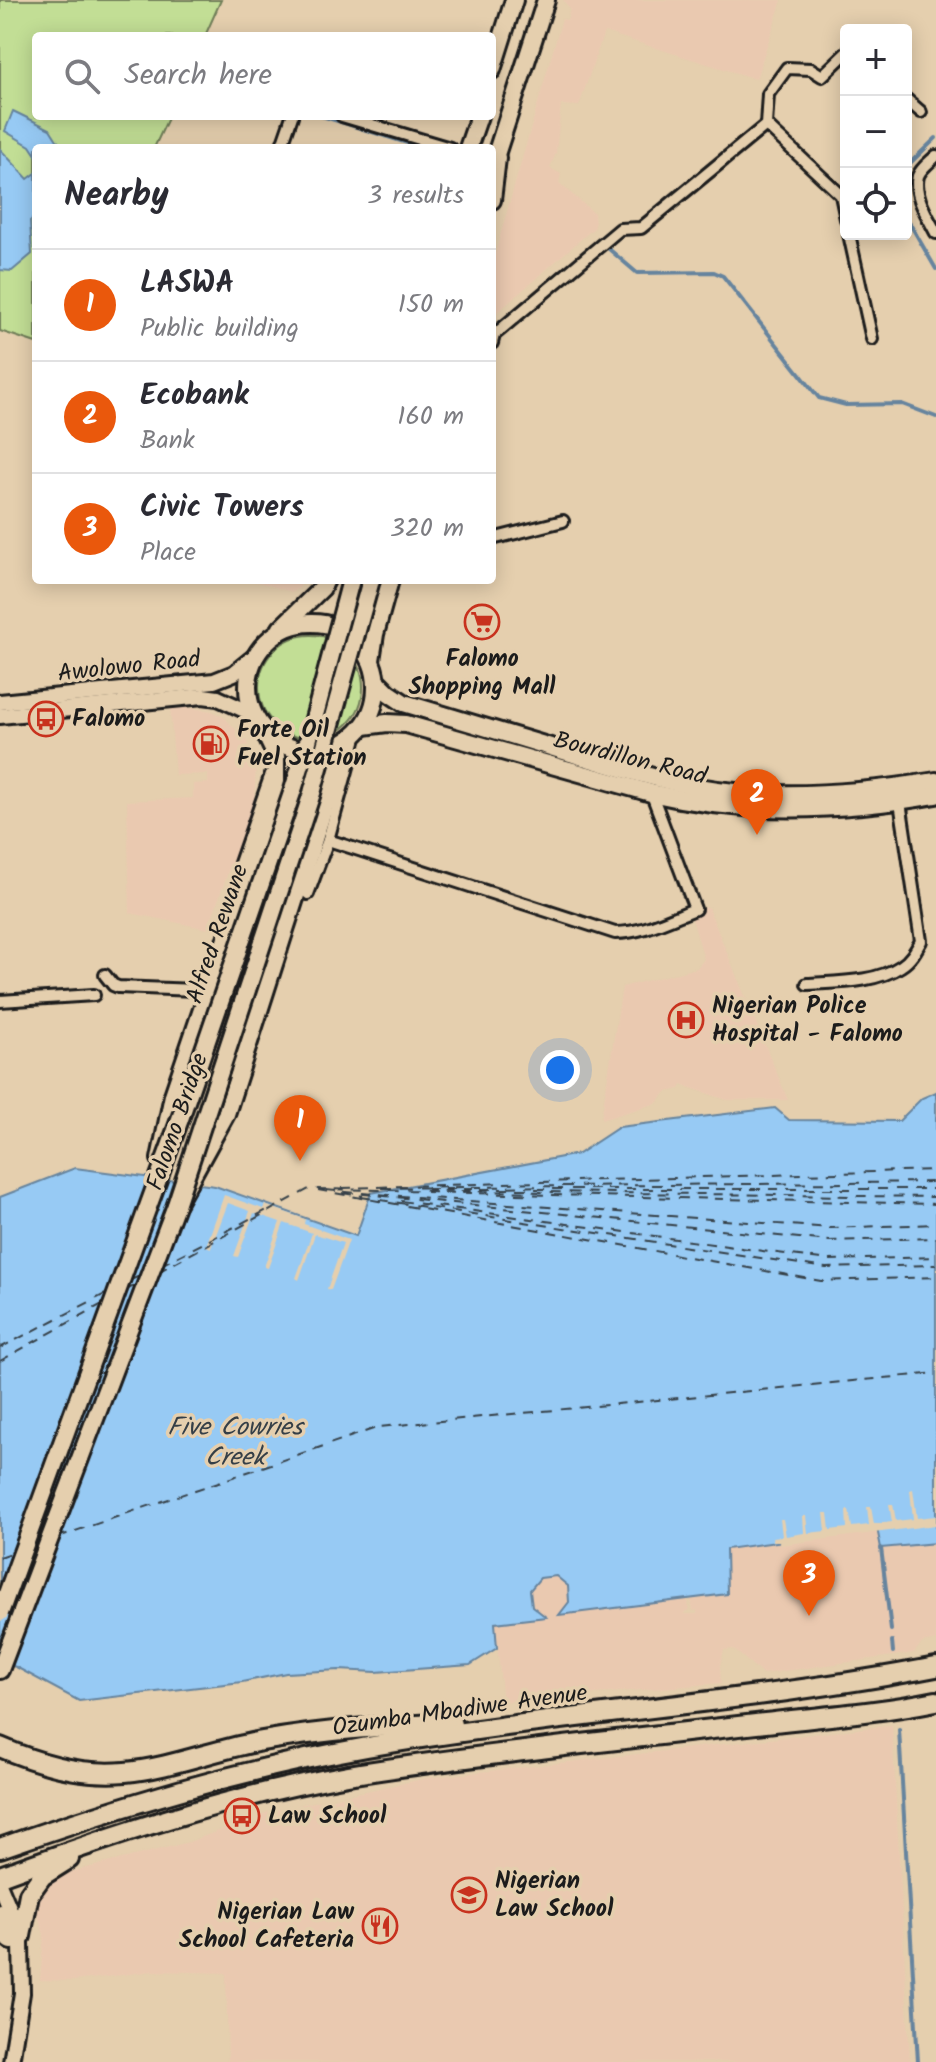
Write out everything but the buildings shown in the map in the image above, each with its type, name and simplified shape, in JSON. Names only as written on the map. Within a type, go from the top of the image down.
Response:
[{"type":"highway","name":"Ozumba Mbadiwe Avenue","points":[[0,1848],[72,1823],[235,1775],[306,1758],[519,1724],[694,1703],[936,1667]]},
{"type":"highway","name":"Ozumba Mbadiwe Avenue","points":[[0,1876],[227,1802],[347,1775],[425,1763],[853,1714],[936,1701]]},
{"type":"highway","points":[[0,1747],[49,1765],[101,1773],[138,1770],[261,1741],[328,1731],[408,1725],[519,1724]]},
{"type":"highway","points":[[14,1940],[24,1923],[25,1905],[35,1884],[57,1866],[106,1840]]},
{"type":"main road","points":[[496,57],[514,0]]},
{"type":"main road","points":[[496,154],[546,0]]},
{"type":"main road","points":[[469,144],[478,120]]},
{"type":"main road","points":[[496,165],[498,148]]},
{"type":"main road","points":[[152,1196],[173,1095],[276,791],[276,756],[253,714],[247,694],[248,674],[263,644],[324,584]]},
{"type":"main road","name":"Alfred Rewane","points":[[0,1613],[152,1196],[293,790],[350,584]]},
{"type":"main road","name":"Falomo Bridge","points":[[0,1670],[176,1205],[312,793],[370,584]]},
{"type":"main road","points":[[371,660],[389,584]]},
{"type":"main road","points":[[176,1205],[226,1114],[325,806],[355,734],[372,712],[376,697],[377,681],[371,660],[361,644],[346,632],[329,624],[310,622],[274,634]]},
{"type":"main road","name":"Awolowo Road","points":[[0,702],[214,681],[234,673],[255,656]]},
{"type":"main road","name":"Bourdillon Road","points":[[377,681],[404,703],[652,786],[681,800],[736,808],[846,808],[936,795]]},
{"type":"main road","name":"Awolowo Road","points":[[0,716],[203,696],[218,698],[253,714]]},
{"type":"main road","name":"Bourdillon Road","points":[[355,734],[387,723],[406,724],[652,786],[686,785],[779,795],[844,793],[936,781]]},
{"type":"main road","points":[[263,729],[278,742],[294,749],[312,751],[329,749],[355,734]]},
{"type":"main road","points":[[0,1886],[14,1940],[22,1993],[11,2062]]},
{"type":"main road","points":[[0,1912],[14,1940]]},
{"type":"street","points":[[496,333],[620,229],[641,228],[766,125],[768,94],[787,68],[811,69],[822,76],[840,59]]},
{"type":"street","points":[[912,104],[921,112]]},
{"type":"street","points":[[282,144],[291,120]]},
{"type":"street","points":[[356,120],[436,144]]},
{"type":"street","points":[[766,125],[840,194]]},
{"type":"street","points":[[936,156],[918,176],[919,198],[936,233]]},
{"type":"street","points":[[850,240],[872,339]]},
{"type":"street","points":[[496,538],[563,521]]},
{"type":"street","points":[[308,894],[328,840],[355,734]]},
{"type":"street","points":[[240,863],[276,756]]},
{"type":"street","points":[[328,840],[615,933],[626,933],[695,909],[652,786]]},
{"type":"street","points":[[807,984],[864,978],[893,970],[910,959],[921,941],[900,802]]},
{"type":"street","points":[[105,975],[118,987],[196,990]]},
{"type":"street","points":[[0,1001],[94,995]]},
{"type":"shaded area","points":[[563,0],[782,0],[756,79],[604,32],[579,106],[561,105],[556,153],[550,168],[561,174],[559,183],[594,213],[595,227],[496,314],[496,250],[562,19],[567,20],[570,9]]},
{"type":"shaded area","points":[[265,584],[302,584],[292,592]]},
{"type":"shaded area","points":[[170,705],[212,711],[225,718],[247,741],[256,767],[254,801],[248,826],[238,859],[233,858],[208,929],[130,913],[127,801],[193,798],[193,784],[208,783],[208,774],[175,775]]},
{"type":"shaded area","name":"Nigerian Police Hospital - Falomo","points":[[708,907],[788,1100],[727,1100],[682,1085],[680,1089],[666,1092],[657,1103],[601,1120],[622,987],[697,968],[704,959],[690,912]]},
{"type":"shaded area","points":[[878,1528],[881,1548],[936,1543],[936,1640],[922,1643],[914,1653],[763,1674],[733,1649],[724,1650],[720,1665],[721,1683],[503,1702],[495,1623],[545,1617],[532,1606],[530,1590],[540,1578],[556,1576],[568,1586],[569,1602],[561,1615],[688,1599],[689,1611],[685,1614],[697,1614],[697,1610],[693,1611],[691,1599],[727,1594],[725,1549]]},
{"type":"shaded area","name":"Nigerian Law School","points":[[892,1725],[910,2062],[228,2062],[226,1973],[153,1971],[73,1981],[40,1980],[44,1934],[35,1899],[45,1885],[59,1875],[189,1842],[271,1811],[428,1778]]},
{"type":"green space","points":[[0,0],[221,0],[207,32],[32,32],[32,120],[167,120],[156,144],[32,144],[32,342],[0,331]]},
{"type":"green space","points":[[311,635],[331,639],[348,650],[359,667],[363,687],[359,707],[348,724],[331,735],[311,739],[291,735],[274,724],[263,707],[259,687],[263,667],[274,650],[291,639]]},
{"type":"water","points":[[13,111],[50,129],[59,144],[32,144],[32,149],[5,131]]},
{"type":"water","points":[[0,149],[28,179],[32,176],[32,254],[12,271],[0,270]]},
{"type":"water","name":"Five Cowries Creek","points":[[936,1092],[936,1543],[881,1548],[877,1528],[726,1549],[727,1594],[559,1615],[569,1602],[568,1586],[556,1576],[540,1578],[530,1590],[532,1606],[546,1617],[495,1623],[497,1648],[470,1665],[376,1672],[339,1670],[286,1673],[242,1682],[79,1701],[16,1667],[0,1663],[0,1197],[75,1168],[215,1186],[356,1236],[371,1193],[578,1154],[619,1127],[775,1108],[789,1120],[899,1121],[922,1098]]},
{"type":"pier","points":[[224,1195],[305,1219],[304,1224],[349,1240],[331,1290],[327,1289],[343,1243],[315,1234],[299,1280],[296,1278],[312,1233],[284,1223],[268,1268],[264,1267],[280,1222],[254,1213],[238,1257],[234,1256],[250,1211],[228,1203],[211,1248],[206,1246]]},
{"type":"pier","points":[[913,1489],[917,1518],[936,1516],[936,1525],[780,1545],[779,1541],[773,1541],[772,1537],[782,1536],[780,1519],[783,1519],[786,1536],[804,1533],[803,1516],[806,1516],[808,1533],[826,1531],[824,1513],[828,1513],[830,1530],[847,1528],[846,1510],[849,1510],[852,1527],[869,1525],[867,1507],[871,1507],[874,1524],[892,1522],[889,1504],[893,1504],[896,1521],[913,1519],[910,1490]]},
{"type":"waterway","points":[[335,120],[410,144]]},
{"type":"waterway","points":[[912,161],[936,138]]},
{"type":"waterway","points":[[912,227],[936,269]]},
{"type":"waterway","points":[[603,244],[637,273],[714,272],[723,276],[819,398],[846,405],[902,404],[936,417]]},
{"type":"waterway","points":[[881,1548],[891,1630]]},
{"type":"waterway","points":[[892,1641],[893,1652]]},
{"type":"waterway","points":[[899,1729],[918,2062]]},
{"type":"ferry route","points":[[342,1188],[936,1170]]},
{"type":"ferry route","points":[[382,1188],[936,1182]]},
{"type":"ferry route","points":[[158,1272],[309,1189],[936,1197]]},
{"type":"ferry route","points":[[427,1189],[936,1189]]},
{"type":"ferry route","points":[[318,1190],[821,1281],[936,1277]]},
{"type":"ferry route","points":[[326,1190],[829,1241],[936,1238]]},
{"type":"ferry route","points":[[426,1192],[936,1204]]},
{"type":"ferry route","points":[[342,1193],[363,1196]]},
{"type":"ferry route","points":[[362,1193],[830,1228],[936,1224]]},
{"type":"ferry route","points":[[361,1197],[826,1268],[936,1265]]},
{"type":"ferry route","points":[[401,1201],[828,1260],[936,1257]]},
{"type":"ferry route","points":[[161,1265],[269,1209]]},
{"type":"ferry route","points":[[129,1281],[141,1275]]},
{"type":"ferry route","points":[[127,1290],[139,1283]]},
{"type":"ferry route","points":[[0,1348],[109,1292]]},
{"type":"ferry route","points":[[0,1361],[104,1303]]},
{"type":"ferry route","points":[[58,1537],[379,1427],[936,1373]]},
{"type":"ferry route","points":[[0,1557],[14,1552]]},
{"type":"place","name":"Falomo Shopping Mall","points":[[482,622]]},
{"type":"place","name":"Falomo","points":[[46,719]]},
{"type":"place","name":"Forte Oil Fuel Station","points":[[211,744]]},
{"type":"place","name":"Ecobank","points":[[757,835]]},
{"type":"place","name":"Nigerian Police Hospital - Falomo","points":[[686,1020]]},
{"type":"place","name":"LASWA","points":[[300,1161]]},
{"type":"place","name":"Civic Towers","points":[[809,1616]]},
{"type":"place","name":"Law School","points":[[242,1816]]},
{"type":"place","name":"Nigerian Law School","points":[[469,1895]]},
{"type":"place","name":"Nigerian Law School Cafeteria","points":[[380,1926]]}]
